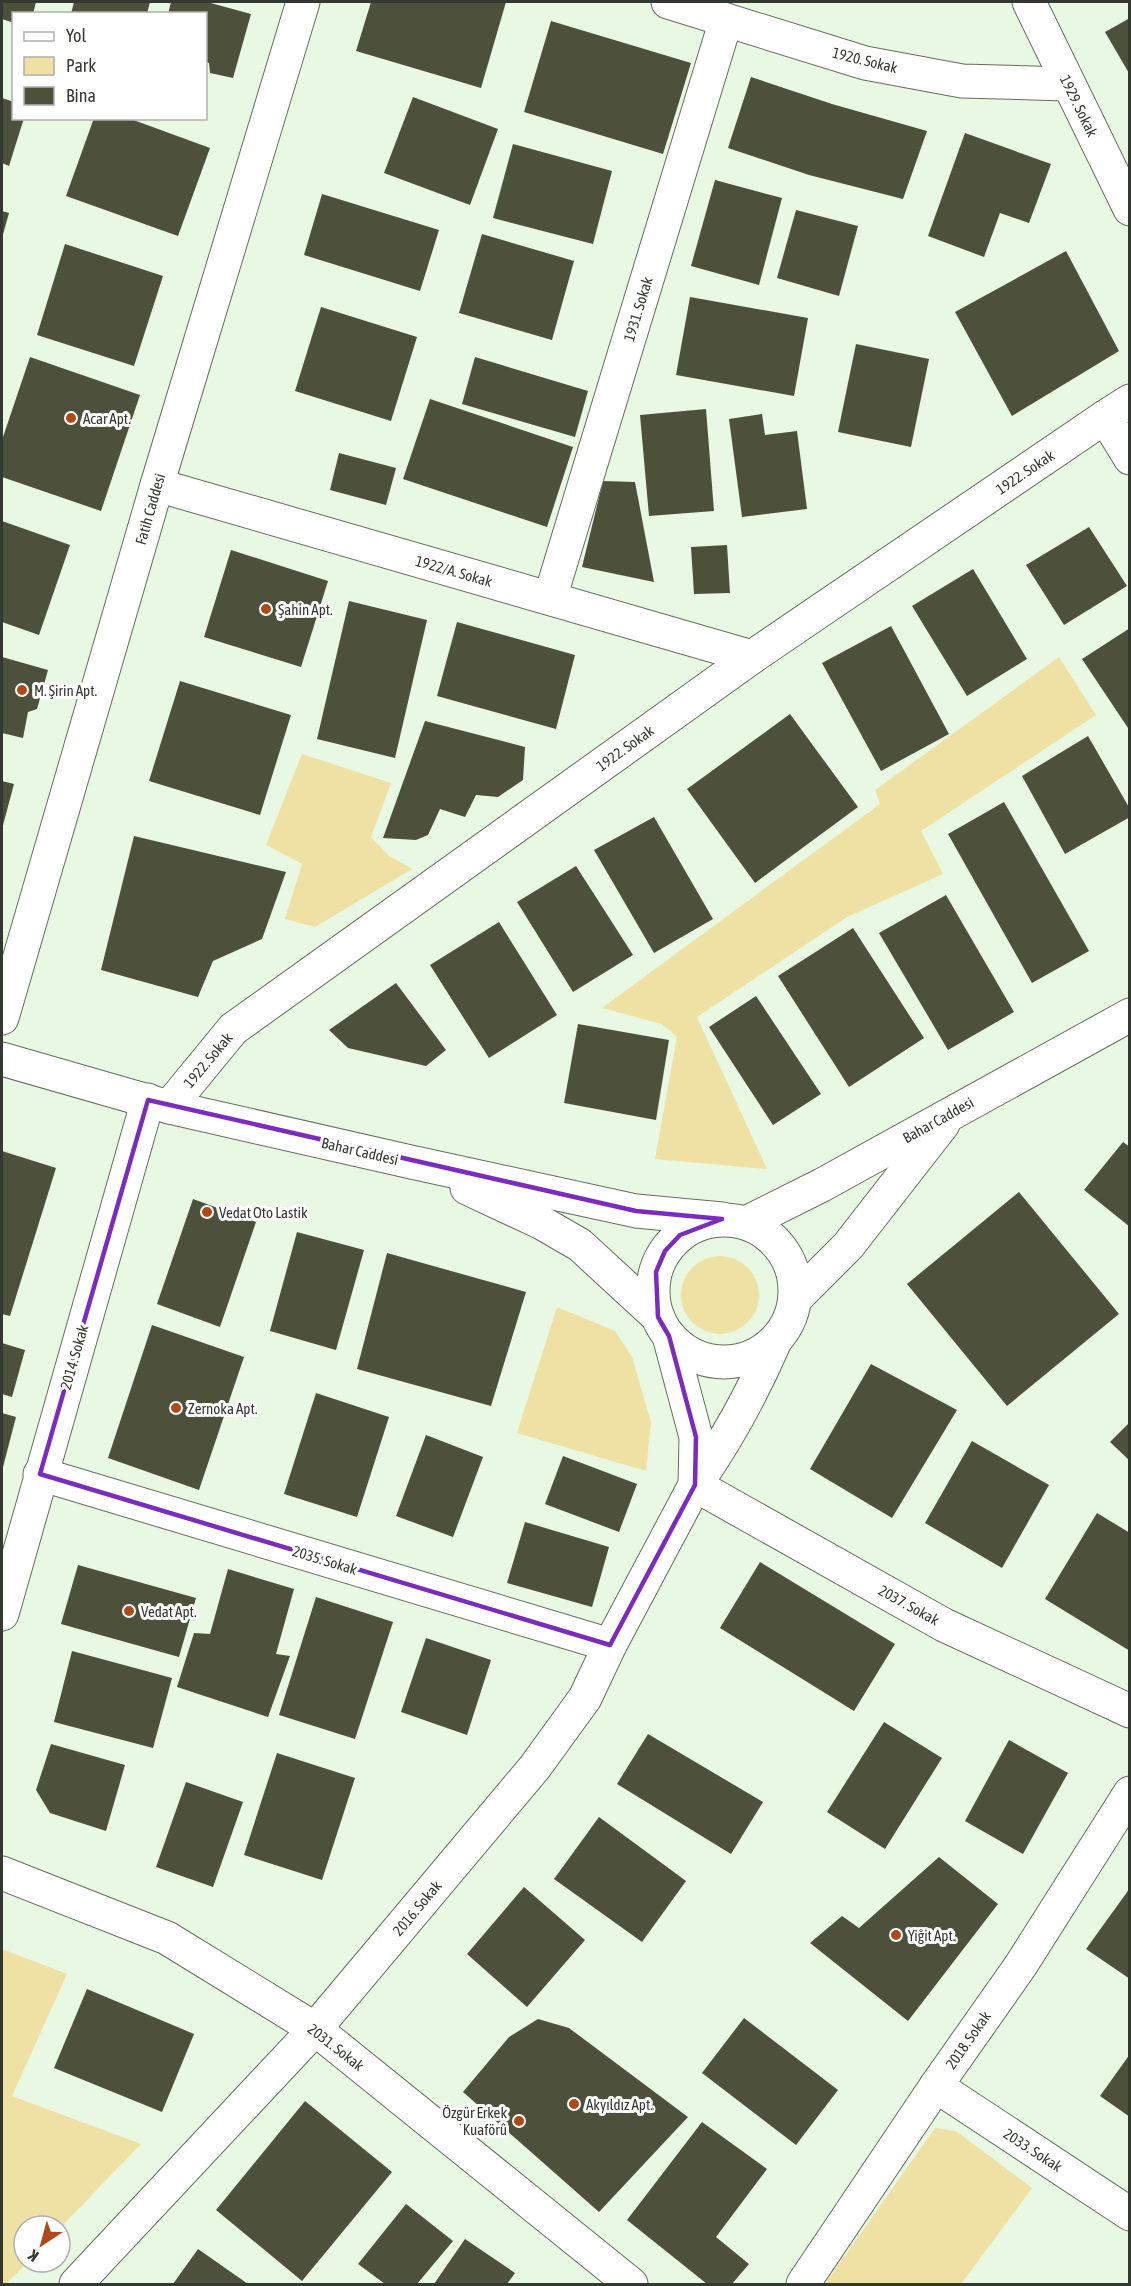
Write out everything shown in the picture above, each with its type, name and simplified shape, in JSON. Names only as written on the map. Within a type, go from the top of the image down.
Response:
[{"type":"street","name":"Fatih Caddesi","points":[[2,1014],[157,485],[303,2]]},
{"type":"street","name":"1920. Sokak","points":[[668,2],[865,63],[951,79],[1067,84]]},
{"type":"street","name":"1929. Sokak","points":[[1029,2],[1067,84],[1130,209]]},
{"type":"street","name":"1931. Sokak","points":[[550,598],[726,20]]},
{"type":"street","points":[[1117,409],[1130,458]]},
{"type":"street","name":"1922. Sokak","points":[[158,1104],[233,1029],[752,657],[1117,409]]},
{"type":"street","name":"1922/A. Sokak","points":[[157,485],[752,657]]},
{"type":"street","name":"Bahar Caddesi","points":[[2,1059],[158,1104],[411,1162],[636,1211],[734,1221],[822,1185],[1130,1015]]},
{"type":"street","name":"2014. Sokak","points":[[2,1614],[40,1474],[158,1104]]},
{"type":"street","points":[[795,1299],[848,1246],[951,1113]]},
{"type":"street","points":[[411,1162],[542,1223],[580,1245],[664,1326],[686,1351],[708,1359],[732,1361],[755,1355],[775,1341],[789,1322],[795,1299],[794,1274],[784,1252],[768,1234],[734,1221],[700,1224],[680,1235],[665,1251],[656,1272],[653,1294],[664,1326],[696,1437],[695,1485]]},
{"type":"street","name":"2016. Sokak","points":[[75,2284],[315,2029],[535,1767],[585,1698],[610,1645],[695,1485],[723,1445],[775,1341]]},
{"type":"street","name":"2035. Sokak","points":[[40,1474],[610,1645]]},
{"type":"street","name":"2037. Sokak","points":[[695,1485],[944,1625],[1130,1712]]},
{"type":"street","name":"2018. Sokak","points":[[802,2284],[1021,1965],[1130,1793]]},
{"type":"street","name":"2031. Sokak","points":[[2,1873],[167,1938],[315,2029],[631,2284]]},
{"type":"street","name":"2033. Sokak","points":[[936,2086],[1130,2214]]},
{"type":"highlighted area","points":[[148,1100],[636,1211],[722,1219],[680,1235],[665,1251],[656,1272],[658,1317],[669,1336],[696,1437],[695,1485],[610,1645],[40,1474]]},
{"type":"green space","points":[[1059,657],[1096,715],[921,831],[943,874],[847,917],[697,1017],[767,1169],[655,1159],[677,1037],[662,1024],[602,1008],[880,804],[875,790]]},
{"type":"green space","points":[[302,754],[391,783],[371,837],[388,855],[412,869],[315,927],[285,919],[302,864],[266,845]]},
{"type":"green space","points":[[712,1256],[728,1256],[742,1262],[753,1273],[759,1287],[759,1303],[753,1317],[742,1328],[728,1334],[712,1334],[698,1328],[687,1317],[681,1303],[681,1287],[687,1273],[698,1262]]},
{"type":"green space","points":[[557,1307],[615,1331],[632,1357],[651,1422],[646,1471],[517,1433]]},
{"type":"green space","points":[[2,1949],[67,1974],[12,2096],[141,2144],[72,2216],[12,2214],[12,2274],[16,2274],[6,2284],[2,2284]]},
{"type":"green space","points":[[935,2128],[956,2131],[1032,2188],[961,2284],[825,2284]]},
{"type":"building","points":[[2,2],[36,2],[34,12],[12,12],[12,22],[2,19]]},
{"type":"building","points":[[74,2],[150,2],[148,12],[72,12]]},
{"type":"building","points":[[171,2],[207,2],[251,14],[233,78],[210,73],[207,62],[207,12],[168,12]]},
{"type":"building","points":[[371,2],[506,2],[481,88],[356,51]]},
{"type":"building","points":[[1130,18],[1130,75],[1105,32]]},
{"type":"building","points":[[551,21],[691,63],[663,154],[524,112]]},
{"type":"building","points":[[751,77],[832,104],[927,131],[903,199],[809,175],[728,148]]},
{"type":"building","points":[[413,97],[498,129],[470,205],[384,173]]},
{"type":"building","points":[[2,98],[12,101],[12,120],[23,120],[9,166],[2,163]]},
{"type":"building","points":[[93,120],[133,120],[210,148],[178,236],[66,196]]},
{"type":"building","points":[[965,133],[1051,164],[1029,223],[1000,213],[984,257],[928,236]]},
{"type":"building","points":[[513,144],[612,171],[593,244],[493,218]]},
{"type":"building","points":[[715,180],[782,198],[759,285],[691,266]]},
{"type":"building","points":[[322,194],[439,230],[420,291],[304,255]]},
{"type":"building","points":[[796,210],[858,226],[839,296],[777,278]]},
{"type":"building","points":[[2,211],[9,213],[2,238]]},
{"type":"building","points":[[482,234],[574,261],[552,340],[459,313]]},
{"type":"building","points":[[65,244],[163,276],[134,366],[37,335]]},
{"type":"building","points":[[1066,251],[1119,351],[1012,416],[955,312]]},
{"type":"building","points":[[690,297],[808,318],[794,396],[676,375]]},
{"type":"building","points":[[321,307],[417,337],[391,421],[295,391]]},
{"type":"building","points":[[856,344],[929,359],[911,447],[838,432]]},
{"type":"building","name":"Acar Apt.","points":[[30,357],[140,395],[101,511],[2,477],[2,440]]},
{"type":"building","points":[[475,357],[588,391],[575,437],[462,404]]},
{"type":"building","points":[[430,399],[573,447],[547,527],[403,479]]},
{"type":"building","points":[[706,409],[714,511],[649,516],[640,415]]},
{"type":"building","points":[[762,414],[765,435],[797,431],[807,509],[742,517],[729,419]]},
{"type":"building","points":[[339,453],[396,468],[386,505],[330,490]]},
{"type":"building","points":[[603,481],[635,482],[654,582],[582,567]]},
{"type":"building","points":[[2,521],[70,545],[39,635],[2,622]]},
{"type":"building","points":[[1089,527],[1127,586],[1064,625],[1026,565]]},
{"type":"building","points":[[727,545],[730,593],[694,594],[691,547]]},
{"type":"building","name":"Şahin Apt.","points":[[231,550],[328,581],[301,667],[204,637]]},
{"type":"building","points":[[973,569],[1027,659],[967,696],[912,606]]},
{"type":"building","points":[[349,601],[427,620],[395,758],[317,739]]},
{"type":"building","points":[[457,622],[575,655],[556,729],[437,696]]},
{"type":"building","points":[[891,626],[949,734],[881,771],[822,663]]},
{"type":"building","points":[[1130,628],[1130,731],[1082,659]]},
{"type":"building","name":"M. Şirin Apt.","points":[[2,657],[48,670],[37,709],[28,712],[23,738],[2,733]]},
{"type":"building","points":[[180,681],[291,715],[260,815],[149,781]]},
{"type":"building","points":[[790,714],[858,807],[755,883],[687,789]]},
{"type":"building","points":[[425,721],[525,747],[523,780],[498,797],[476,795],[465,817],[440,809],[428,835],[416,840],[383,838]]},
{"type":"building","points":[[1088,736],[1130,809],[1130,817],[1065,854],[1022,776]]},
{"type":"building","points":[[2,781],[14,784],[2,829]]},
{"type":"building","points":[[1004,802],[1089,951],[1032,983],[948,834]]},
{"type":"building","points":[[654,817],[713,919],[654,953],[594,850]]},
{"type":"building","points":[[134,836],[286,872],[262,939],[213,961],[198,997],[101,970]]},
{"type":"building","points":[[576,866],[633,955],[573,992],[517,902]]},
{"type":"building","points":[[946,895],[1014,1012],[948,1050],[879,933]]},
{"type":"building","points":[[499,922],[557,1015],[489,1058],[430,965]]},
{"type":"building","points":[[853,928],[924,1038],[849,1087],[778,976]]},
{"type":"building","points":[[396,983],[446,1050],[426,1066],[348,1048],[329,1030]]},
{"type":"building","points":[[756,996],[821,1094],[773,1125],[709,1027]]},
{"type":"building","points":[[578,1024],[669,1040],[656,1120],[564,1103]]},
{"type":"building","points":[[1123,1142],[1130,1147],[1130,1227],[1084,1190]]},
{"type":"building","points":[[2,1151],[56,1168],[10,1316],[2,1314]]},
{"type":"building","points":[[1019,1192],[1119,1314],[1007,1406],[907,1284]]},
{"type":"building","points":[[193,1199],[256,1222],[220,1327],[157,1304]]},
{"type":"building","points":[[297,1232],[364,1250],[336,1350],[270,1331]]},
{"type":"building","points":[[387,1253],[526,1292],[491,1406],[357,1369]]},
{"type":"building","name":"Zernoka Apt.","points":[[152,1325],[244,1357],[199,1490],[108,1458]]},
{"type":"building","points":[[2,1343],[25,1350],[12,1397],[2,1394]]},
{"type":"building","points":[[871,1364],[957,1410],[892,1518],[810,1469]]},
{"type":"building","points":[[316,1393],[389,1417],[357,1517],[284,1494]]},
{"type":"building","points":[[2,1413],[16,1417],[2,1471]]},
{"type":"building","points":[[1130,1422],[1130,1461],[1110,1442]]},
{"type":"building","points":[[426,1435],[483,1457],[453,1537],[396,1516]]},
{"type":"building","points":[[972,1441],[1049,1485],[1002,1568],[925,1523]]},
{"type":"building","points":[[563,1456],[637,1484],[619,1532],[545,1504]]},
{"type":"building","points":[[1097,1513],[1130,1533],[1130,1651],[1045,1599]]},
{"type":"building","points":[[525,1522],[609,1547],[592,1607],[507,1583]]},
{"type":"building","points":[[760,1562],[895,1644],[854,1711],[720,1628]]},
{"type":"building","name":"Vedat Apt.","points":[[78,1565],[196,1598],[179,1657],[61,1624]]},
{"type":"building","points":[[228,1569],[294,1589],[276,1654],[290,1656],[268,1717],[177,1687],[194,1633],[210,1634]]},
{"type":"building","points":[[316,1597],[393,1622],[355,1739],[279,1715]]},
{"type":"building","points":[[426,1638],[491,1660],[467,1735],[401,1712]]},
{"type":"building","points":[[72,1651],[172,1678],[153,1748],[54,1722]]},
{"type":"building","points":[[884,1722],[942,1758],[885,1849],[827,1812]]},
{"type":"building","points":[[648,1734],[763,1802],[731,1854],[617,1784]]},
{"type":"building","points":[[1009,1740],[1068,1773],[1023,1854],[965,1821]]},
{"type":"building","points":[[51,1744],[125,1765],[106,1831],[50,1813],[36,1790]]},
{"type":"building","points":[[277,1753],[355,1778],[322,1880],[244,1855]]},
{"type":"building","points":[[186,1782],[243,1802],[213,1887],[156,1867]]},
{"type":"building","points":[[599,1817],[686,1881],[642,1942],[554,1879]]},
{"type":"building","name":"Yiğit Apt.","points":[[939,1857],[998,1904],[908,2021],[810,1943],[842,1916],[859,1928]]},
{"type":"building","points":[[524,1887],[585,1940],[527,2007],[467,1954]]},
{"type":"building","points":[[1130,1888],[1130,1979],[1086,1949]]},
{"type":"building","points":[[87,1989],[194,2034],[162,2112],[54,2068]]},
{"type":"building","points":[[744,2018],[838,2090],[796,2145],[702,2073]]},
{"type":"building","name":"Akyıldız Apt.","points":[[538,2019],[569,2028],[688,2117],[599,2212],[463,2092],[509,2037]]},
{"type":"building","points":[[1130,2054],[1130,2117],[1100,2096]]},
{"type":"building","points":[[305,2101],[392,2172],[302,2281],[216,2210]]},
{"type":"building","points":[[702,2122],[767,2169],[716,2237],[749,2264],[732,2284],[707,2284],[627,2220]]},
{"type":"building","points":[[406,2204],[453,2241],[417,2284],[385,2284],[358,2264]]},
{"type":"building","points":[[465,2239],[515,2273],[507,2284],[434,2284]]},
{"type":"building","points":[[198,2249],[248,2284],[173,2284]]},
{"type":"place","name":"Acar Apt.","points":[[71,418]]},
{"type":"place","name":"Şahin Apt.","points":[[266,609]]},
{"type":"place","name":"M. Şirin Apt.","points":[[22,690]]},
{"type":"place","name":"Vedat Oto Lastik","points":[[207,1212]]},
{"type":"place","name":"Zernoka Apt.","points":[[176,1408]]},
{"type":"place","name":"Vedat Apt.","points":[[129,1611]]},
{"type":"place","name":"Yiğit Apt.","points":[[896,1935]]},
{"type":"place","name":"Akyıldız Apt.","points":[[574,2104]]},
{"type":"place","name":"Özgür Erkek Kuaförü","points":[[519,2121]]}]
